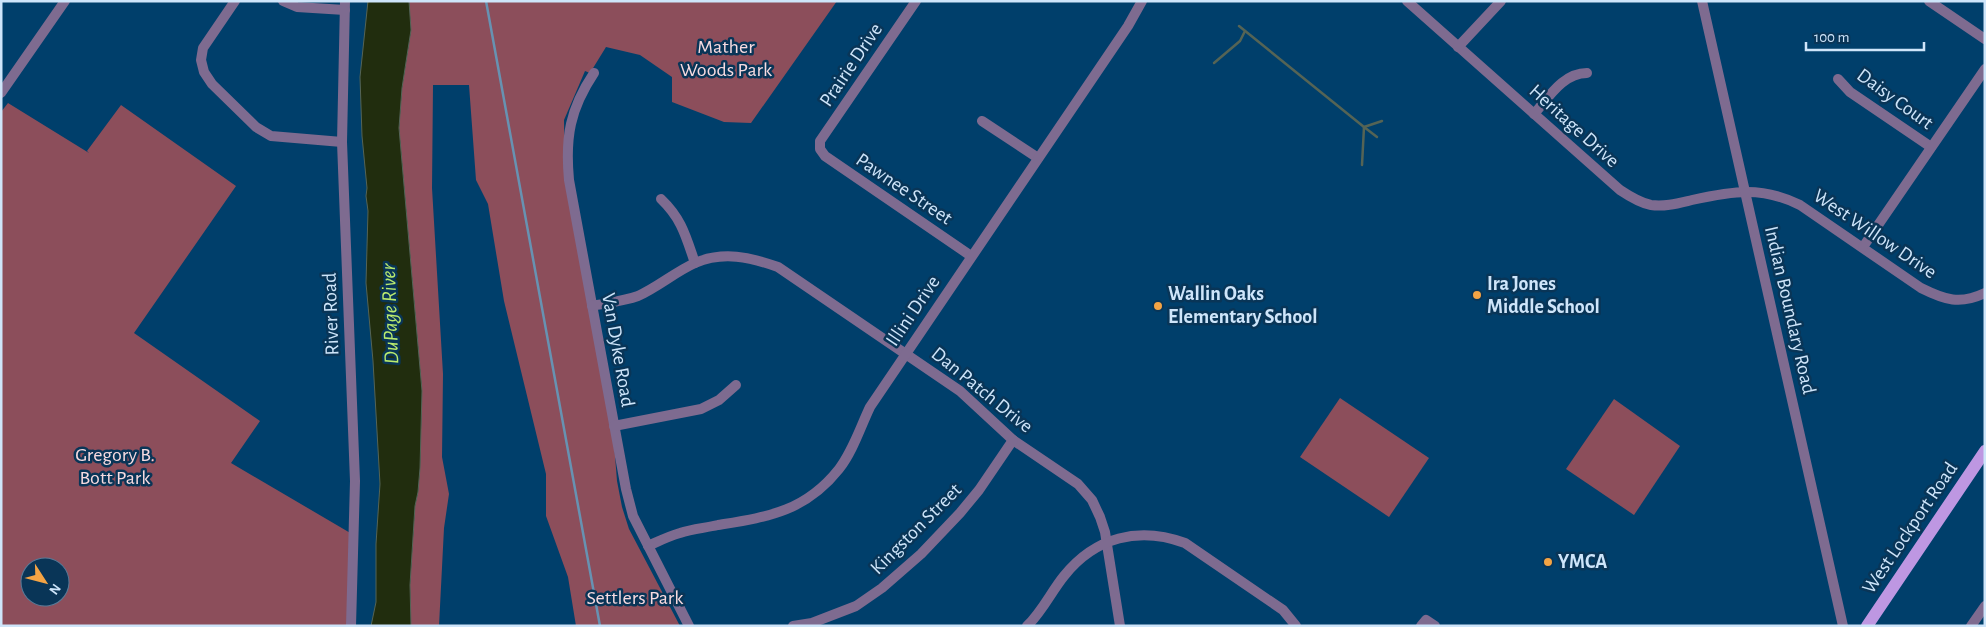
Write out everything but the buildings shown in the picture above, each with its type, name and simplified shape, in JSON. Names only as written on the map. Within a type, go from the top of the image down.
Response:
[{"type":"main road","name":"West Lockport Road","points":[[1867,626],[1985,451]]},
{"type":"street","points":[[1,92],[65,1]]},
{"type":"street","points":[[235,1],[202,48],[201,60],[204,72],[212,84],[256,127],[271,136],[342,142]]},
{"type":"street","points":[[283,1],[297,7],[345,5]]},
{"type":"street","name":"Prairie Drive","points":[[820,149],[820,141],[916,1]]},
{"type":"street","name":"Illini Drive","points":[[648,546],[682,532],[767,517],[785,511],[804,501],[822,487],[839,469],[850,453],[870,407],[1128,26],[1142,1]]},
{"type":"street","name":"Heritage Drive","points":[[1407,1],[1620,190],[1650,205],[1665,206],[1729,192],[1745,192]]},
{"type":"street","points":[[1458,46],[1501,1]]},
{"type":"street","name":"Indian Boundary Road","points":[[1702,1],[1843,626]]},
{"type":"street","points":[[1929,1],[1985,39]]},
{"type":"street","name":"River Road","points":[[345,5],[342,142],[355,481],[351,626]]},
{"type":"street","points":[[1863,246],[1985,69]]},
{"type":"street","points":[[1534,114],[1566,78],[1578,73],[1587,72]]},
{"type":"street","name":"Van Dyke Road","points":[[594,73],[580,93],[572,118],[567,158],[569,180],[628,498],[633,516],[689,626]]},
{"type":"street","name":"Daisy Court","points":[[1838,79],[1850,92],[1931,147]]},
{"type":"street","points":[[982,121],[1038,158]]},
{"type":"street","name":"Pawnee Street","points":[[820,149],[825,156],[971,256]]},
{"type":"street","name":"West Willow Drive","points":[[1745,192],[1782,196],[1800,205],[1863,246],[1921,288],[1937,296],[1953,301],[1968,299],[1985,292]]},
{"type":"street","points":[[661,199],[673,211],[683,226],[695,263]]},
{"type":"street","name":"Dan Patch Drive","points":[[592,306],[636,296],[695,263],[733,255],[758,260],[778,267],[960,390],[1013,440],[1078,484],[1092,500],[1108,542],[1120,626]]},
{"type":"street","points":[[614,426],[701,409],[719,400],[736,385]]},
{"type":"street","name":"Kingston Street","points":[[793,626],[812,622],[856,606],[882,588],[921,554],[960,513],[979,490],[1013,440]]},
{"type":"street","points":[[1027,626],[1064,575],[1077,562],[1108,542],[1127,536],[1143,534],[1167,537],[1184,544],[1283,610],[1296,626]]},
{"type":"street","points":[[1971,626],[1985,606]]},
{"type":"green space","points":[[409,1],[837,1],[751,123],[724,122],[672,102],[672,77],[640,55],[606,47],[590,73],[585,71],[564,120],[565,181],[614,443],[617,481],[622,507],[629,529],[680,626],[576,626],[568,577],[546,516],[546,474],[504,301],[488,204],[476,180],[469,85],[433,85],[432,188],[443,374],[442,457],[449,494],[444,528],[439,626],[411,626],[410,585],[415,506],[420,468],[422,391],[399,128],[402,88],[411,30]]},
{"type":"green space","name":"Gregory B. Bott Park","points":[[8,103],[89,153],[87,151],[121,105],[236,186],[134,333],[260,421],[231,463],[352,534],[349,626],[1,626],[1,112]]},
{"type":"green space","points":[[1340,398],[1429,458],[1389,517],[1300,457]]},
{"type":"green space","points":[[1614,399],[1680,446],[1634,515],[1566,469]]},
{"type":"water","name":"DuPage River","points":[[368,1],[409,1],[411,30],[402,88],[399,128],[422,391],[420,468],[415,506],[410,585],[411,626],[371,626],[376,602],[376,544],[380,484],[373,361],[366,283],[368,211],[362,136],[360,77]]},
{"type":"waterway","points":[[1239,26],[1364,127],[1362,165]]},
{"type":"waterway","points":[[1214,63],[1240,41],[1245,31]]},
{"type":"waterway","points":[[1364,127],[1382,121]]},
{"type":"waterway","points":[[1364,127],[1377,137]]},
{"type":"railway","points":[[486,1],[600,626]]},
{"type":"place","name":"Ira Jones Middle School","points":[[1477,295]]},
{"type":"place","name":"Wallin Oaks Elementary School","points":[[1158,306]]},
{"type":"place","name":"YMCA","points":[[1548,562]]},
{"type":"park label","name":"Mather Woods Park","points":[[726,58]]},
{"type":"park label","name":"Settlers Park","points":[[635,598]]}]
